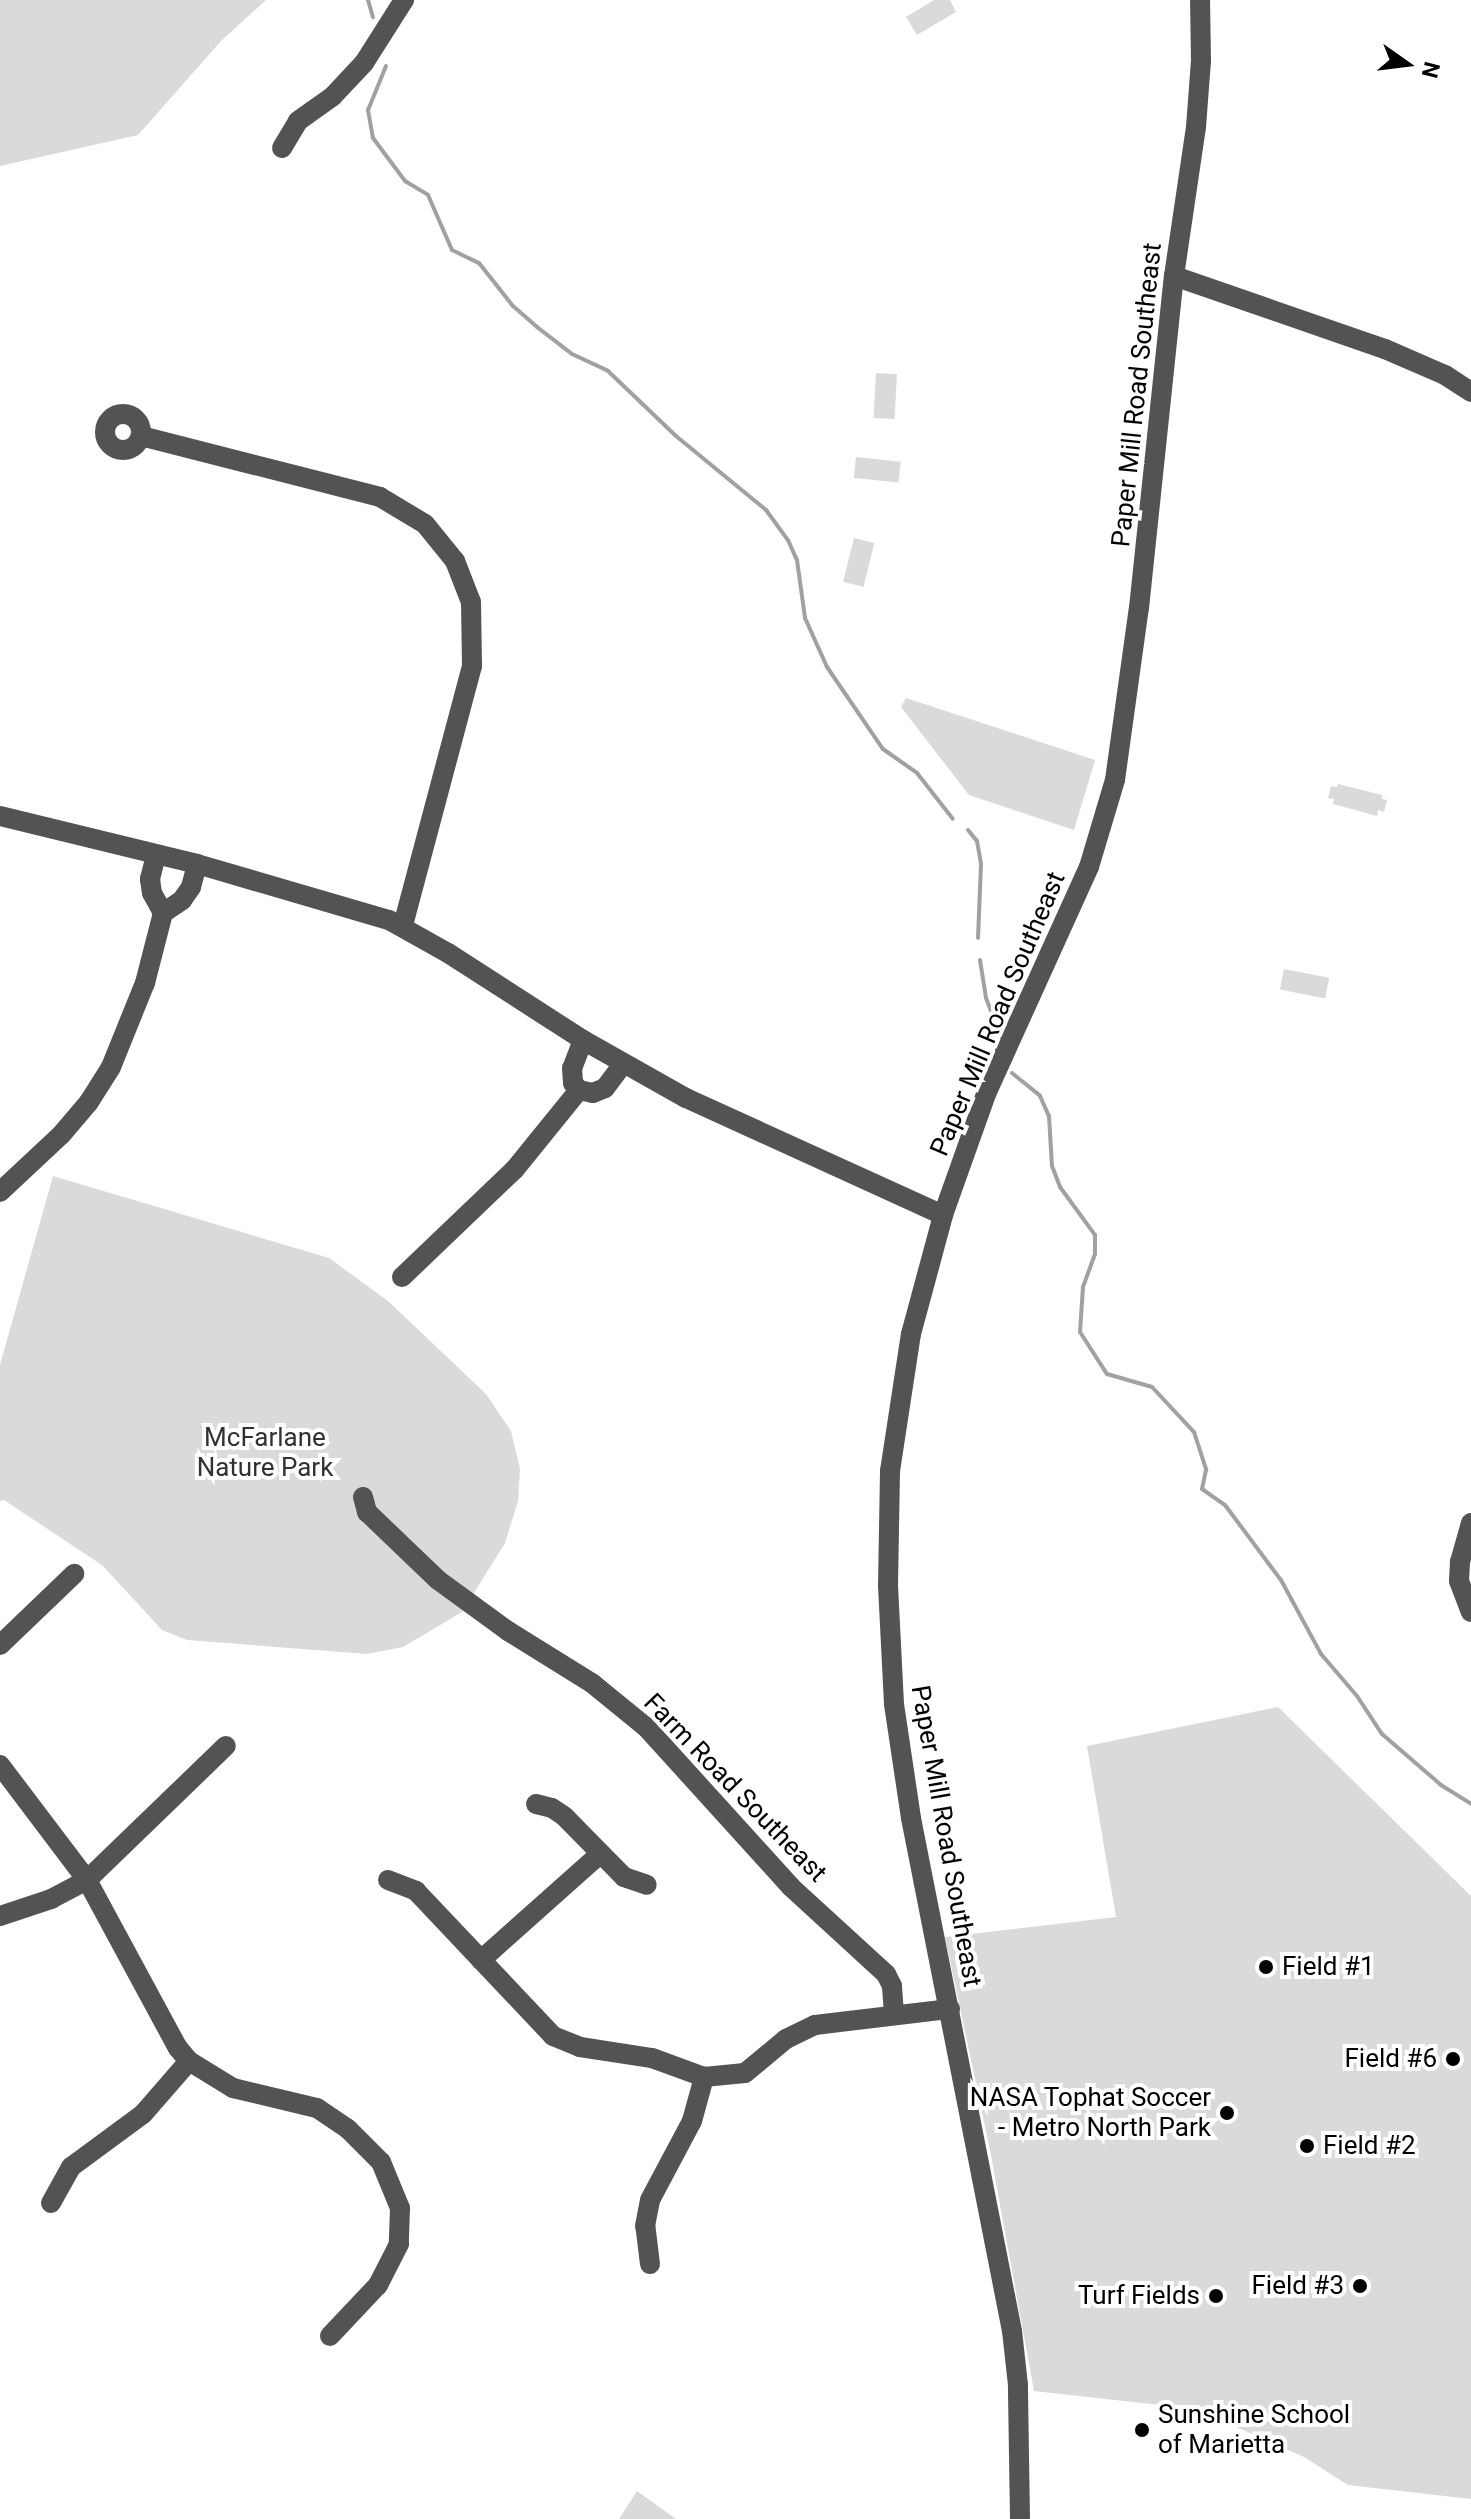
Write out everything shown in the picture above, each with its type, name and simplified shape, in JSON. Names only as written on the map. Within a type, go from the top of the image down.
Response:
[{"type":"street","points":[[282,148],[298,121],[333,96],[364,63],[404,0]]},
{"type":"street","name":"Paper Mill Road Southeast","points":[[1020,2519],[1018,2385],[1013,2343],[911,1818],[894,1704],[887,1544],[890,1471],[902,1383],[943,1215],[986,1094],[1075,902],[1110,805],[1128,704],[1174,276],[1197,117],[1201,61],[1200,0]]},
{"type":"street","points":[[1174,276],[1385,349],[1445,375],[1471,392]]},
{"type":"street","points":[[141,436],[380,497],[425,524],[455,561],[471,602],[472,666],[403,926]]},
{"type":"street","points":[[0,816],[197,864],[403,926],[623,1064],[737,1123],[943,1215]]},
{"type":"street","points":[[156,855],[150,879],[152,893],[163,913]]},
{"type":"street","points":[[0,1192],[61,1135],[89,1102],[111,1067],[145,983],[163,913],[182,900],[191,887],[197,864]]},
{"type":"street","points":[[583,1040],[572,1068],[573,1083],[579,1090],[593,1093],[605,1088],[623,1064]]},
{"type":"street","points":[[402,1277],[504,1181],[579,1090]]},
{"type":"street","name":"Farm Road Southeast","points":[[363,1497],[367,1512],[438,1580],[508,1631],[593,1684],[646,1727],[791,1887],[886,1974],[892,1986],[894,2015]]},
{"type":"street","points":[[1471,1523],[1460,1562],[1459,1581],[1471,1612]]},
{"type":"street","points":[[0,1645],[74,1574]]},
{"type":"street","points":[[0,1916],[51,1899],[87,1880],[226,1746]]},
{"type":"street","points":[[0,1765],[87,1880],[178,2048],[189,2061],[233,2088],[317,2108],[348,2129],[381,2162],[389,2175],[408,2246],[378,2285],[330,2336]]},
{"type":"street","points":[[536,1804],[552,1808],[564,1816],[624,1877],[647,1885]]},
{"type":"street","points":[[481,1960],[599,1855]]},
{"type":"street","points":[[388,1880],[416,1891],[553,2036],[580,2047],[652,2058],[704,2077],[745,2073],[786,2039],[815,2025],[950,2009]]},
{"type":"street","points":[[51,2203],[71,2167],[143,2114],[189,2061]]},
{"type":"street","points":[[650,2264],[645,2215],[656,2184],[692,2121],[704,2077]]},
{"type":"green space","points":[[0,0],[266,0],[221,41],[138,135],[0,166]]},
{"type":"green space","points":[[934,0],[950,0],[956,12],[917,35],[906,17]]},
{"type":"green space","points":[[876,373],[897,374],[895,419],[874,418]]},
{"type":"green space","points":[[856,457],[901,462],[899,483],[854,478]]},
{"type":"green space","points":[[854,538],[874,543],[863,587],[843,582]]},
{"type":"green space","points":[[906,698],[1095,760],[1074,830],[969,795],[901,707]]},
{"type":"green space","points":[[1338,784],[1382,795],[1382,799],[1387,800],[1384,812],[1378,810],[1377,816],[1333,804],[1334,799],[1328,798],[1331,786],[1337,787]]},
{"type":"green space","points":[[1284,969],[1329,978],[1325,998],[1280,990]]},
{"type":"green space","name":"McFarlane Nature Park","points":[[53,1176],[329,1258],[388,1301],[486,1394],[511,1431],[520,1469],[518,1501],[505,1543],[462,1612],[403,1647],[367,1654],[187,1640],[162,1630],[102,1565],[4,1500],[0,1501],[0,1365]]},
{"type":"green space","name":"NASA Tophat Soccer - Metro North Park","points":[[1278,1707],[1471,1896],[1471,2499],[1348,2485],[1304,2457],[1196,2409],[1034,2391],[990,2150],[945,1937],[1116,1917],[1087,1746]]},
{"type":"green space","points":[[637,2491],[676,2519],[619,2519]]},
{"type":"waterway","points":[[368,0],[373,17]]},
{"type":"waterway","points":[[386,66],[368,110],[373,138],[405,181],[428,195],[452,250],[479,263],[513,306],[537,327],[572,354],[608,371],[676,436],[766,510],[788,540],[797,560],[805,618],[827,667],[883,749],[917,773],[953,819]]},
{"type":"waterway","points":[[968,830],[977,841],[981,864],[978,938]]},
{"type":"waterway","points":[[980,960],[986,998],[998,1030]]},
{"type":"waterway","points":[[1012,1073],[1040,1096],[1049,1116],[1052,1166],[1060,1187],[1095,1235],[1095,1254],[1083,1287],[1080,1332],[1107,1374],[1152,1387],[1194,1432],[1206,1470],[1202,1489],[1225,1505],[1281,1580],[1321,1654],[1357,1696],[1382,1734],[1441,1785],[1471,1804]]},
{"type":"place","name":"Field #1","points":[[1266,1967]]},
{"type":"place","name":"Field #6","points":[[1453,2059]]},
{"type":"place","name":"NASA Tophat Soccer - Metro North Park","points":[[1227,2113]]},
{"type":"place","name":"Field #2","points":[[1307,2146]]},
{"type":"place","name":"Field #3","points":[[1360,2286]]},
{"type":"place","name":"Turf Fields","points":[[1216,2296]]},
{"type":"place","name":"Sunshine School of Marietta","points":[[1142,2430]]}]
